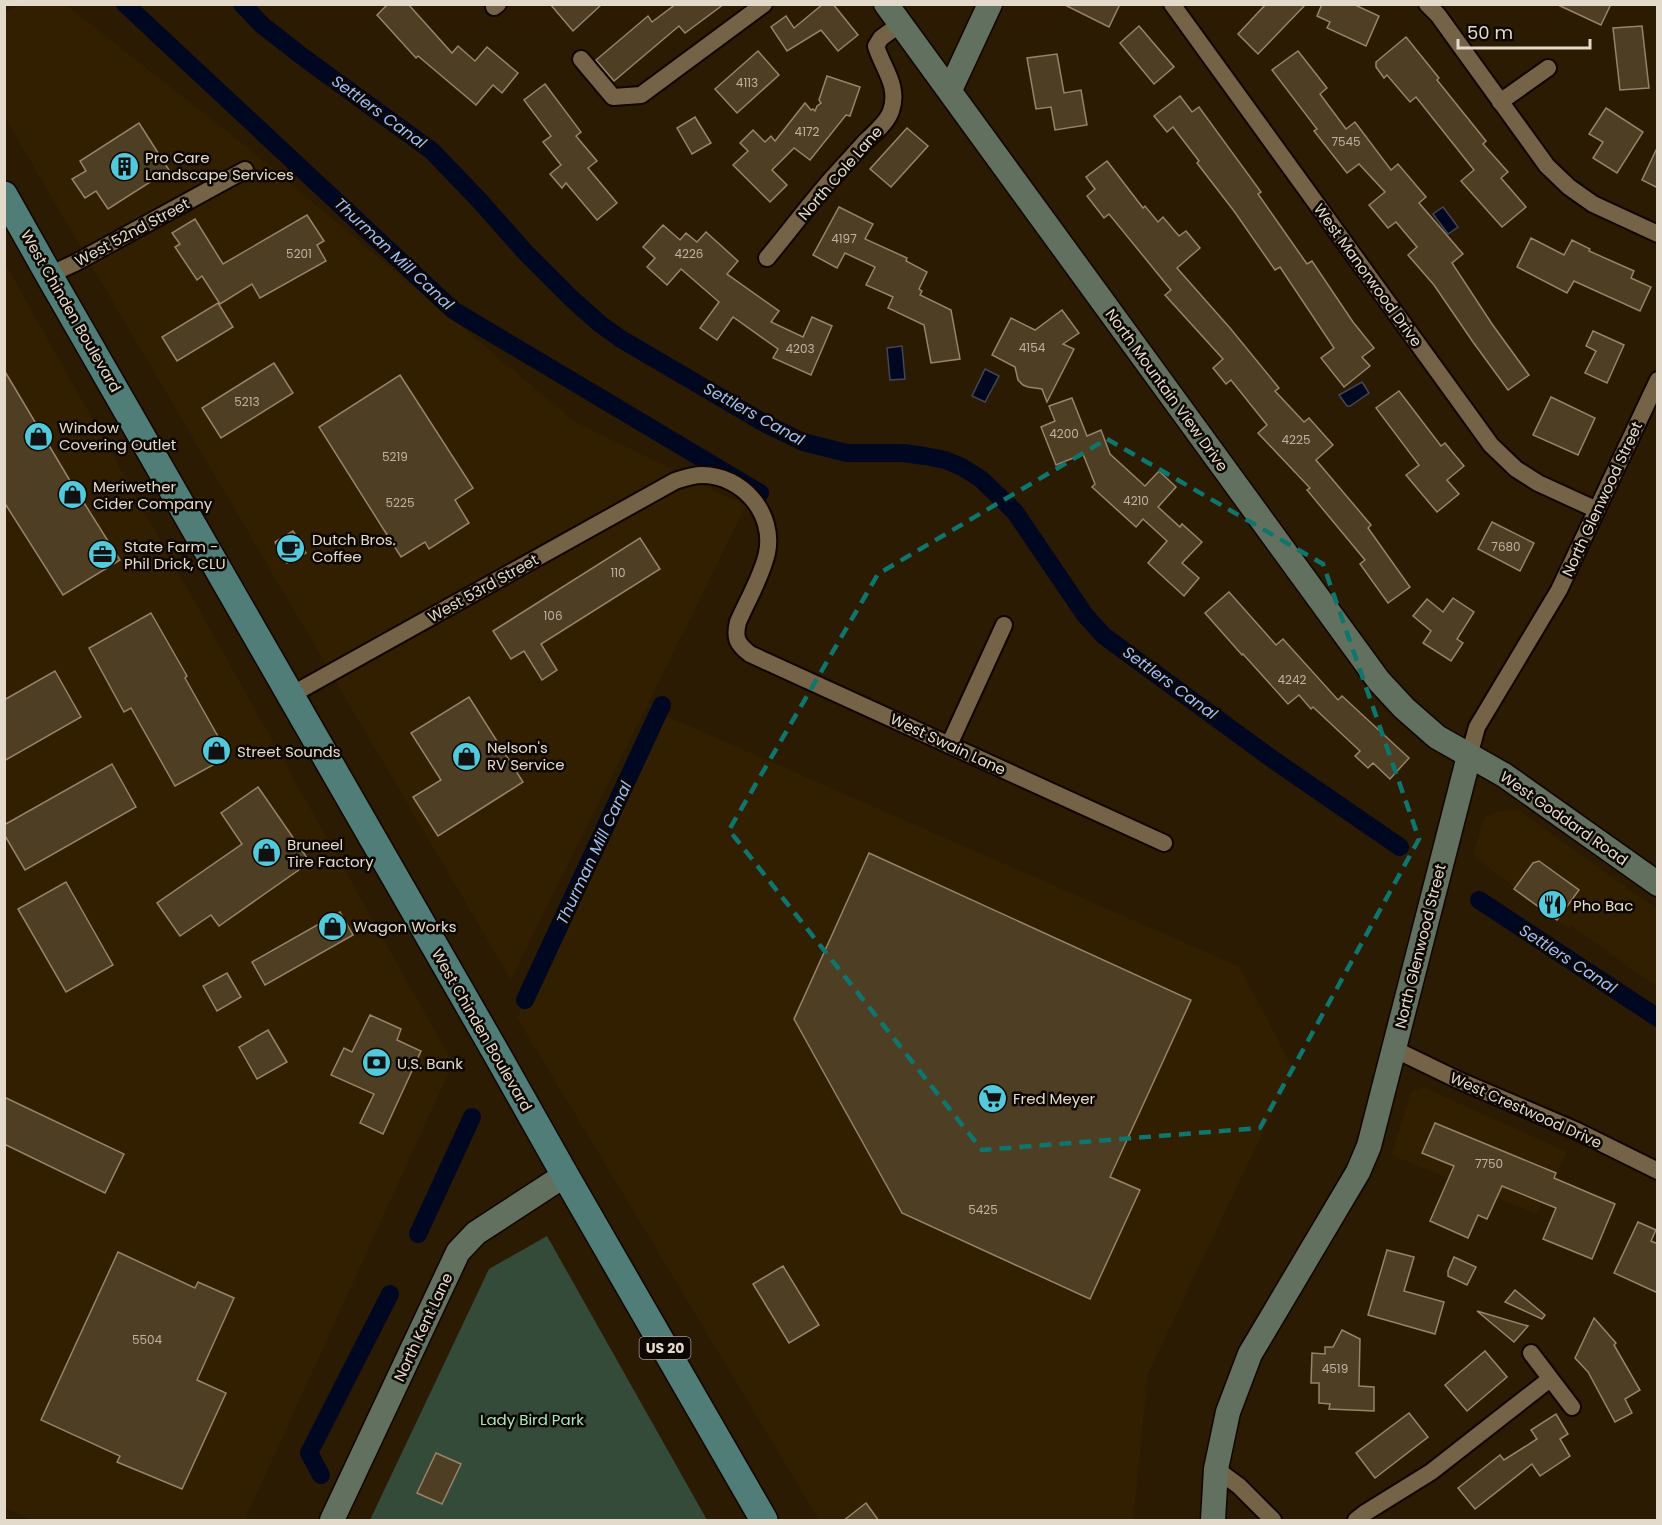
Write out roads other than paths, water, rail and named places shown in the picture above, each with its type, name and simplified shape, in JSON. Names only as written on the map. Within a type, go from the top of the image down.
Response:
[{"type":"main road","name":"North Mountain View Drive","points":[[886,4],[1379,681],[1404,708],[1437,737],[1469,756]]},
{"type":"main road","points":[[950,90],[990,4]]},
{"type":"main road","name":"West Chinden Boulevard","points":[[4,195],[764,1521]]},
{"type":"main road","name":"North Glenwood Street","points":[[1213,1521],[1216,1469],[1228,1412],[1250,1354],[1358,1172],[1369,1146],[1469,756]]},
{"type":"main road","name":"West Goddard Road","points":[[1469,756],[1504,775],[1658,885]]},
{"type":"main road","name":"North Kent Lane","points":[[332,1521],[458,1252],[476,1233],[565,1175]]},
{"type":"street","points":[[581,59],[613,97],[641,95],[764,4]]},
{"type":"street","points":[[1427,4],[1438,15],[1547,166],[1569,187],[1593,204],[1658,234]]},
{"type":"street","name":"West Manorwood Drive","points":[[1178,7],[1491,445],[1516,470],[1538,483],[1597,510]]},
{"type":"street","name":"North Cole Lane","points":[[767,258],[826,185],[883,124],[891,111],[894,93],[891,79],[878,55],[876,46],[881,38],[900,24]]},
{"type":"street","points":[[1500,102],[1548,68]]},
{"type":"street","name":"West 52nd Street","points":[[49,275],[245,170]]},
{"type":"street","name":"North Glenwood Street","points":[[1469,756],[1478,727],[1559,590],[1656,385]]},
{"type":"street","name":"West 53rd Street","points":[[291,695],[675,481],[704,475],[723,478],[737,485],[750,495],[765,521],[768,536],[767,552],[764,564],[738,622],[737,639]]},
{"type":"street","points":[[949,745],[1004,626]]},
{"type":"street","name":"West Swain Lane","points":[[737,639],[741,648],[750,654],[1164,843]]},
{"type":"street","name":"West Crestwood Drive","points":[[1394,1049],[1458,1080],[1575,1130],[1658,1171]]},
{"type":"street","points":[[1531,1353],[1572,1407]]},
{"type":"street","points":[[1356,1521],[1431,1472],[1550,1379]]},
{"type":"street","points":[[1216,1469],[1239,1486],[1273,1521]]},
{"type":"water","points":[[1443,207],[1458,227],[1448,234],[1433,214]]},
{"type":"water","points":[[902,346],[905,379],[890,380],[887,348]]},
{"type":"water","points":[[985,369],[999,376],[985,402],[972,396]]},
{"type":"water","points":[[1362,382],[1369,393],[1347,406],[1339,395]]},
{"type":"waterway","name":"Thurman Mill Canal","points":[[125,4],[453,310],[760,493]]},
{"type":"waterway","name":"Settlers Canal","points":[[242,4],[262,25],[303,57],[432,151],[571,298],[621,339],[766,424],[803,442],[847,453],[903,453],[945,460],[981,479],[1015,512],[1085,615],[1104,636],[1275,761],[1400,847]]},
{"type":"waterway","name":"Thurman Mill Canal","points":[[525,1000],[662,705]]},
{"type":"waterway","name":"Settlers Canal","points":[[1479,900],[1658,1018]]},
{"type":"waterway","name":"Thurman Mill Canal","points":[[418,1234],[472,1117]]},
{"type":"waterway","name":"Thurman Mill Canal","points":[[321,1475],[309,1453],[390,1294]]},
{"type":"place","name":"Pro Care Landscape Services","points":[[124,166]]},
{"type":"place","name":"Window Covering Outlet","points":[[38,436]]},
{"type":"place","name":"Meriwether Cider Company","points":[[72,495]]},
{"type":"place","name":"Dutch Bros. Coffee","points":[[291,548]]},
{"type":"place","name":"State Farm - Phil Drick, CLU","points":[[103,555]]},
{"type":"place","name":"Street Sounds","points":[[216,751]]},
{"type":"place","name":"Nelson's RV Service","points":[[466,756]]},
{"type":"place","name":"Bruneel Tire Factory","points":[[266,853]]},
{"type":"place","name":"Pho Bac","points":[[1552,905]]},
{"type":"place","name":"Wagon Works","points":[[332,926]]},
{"type":"place","name":"U.S. Bank","points":[[376,1063]]},
{"type":"place","name":"Fred Meyer","points":[[992,1098]]},
{"type":"park label","name":"Lady Bird Park","points":[[532,1419]]}]
